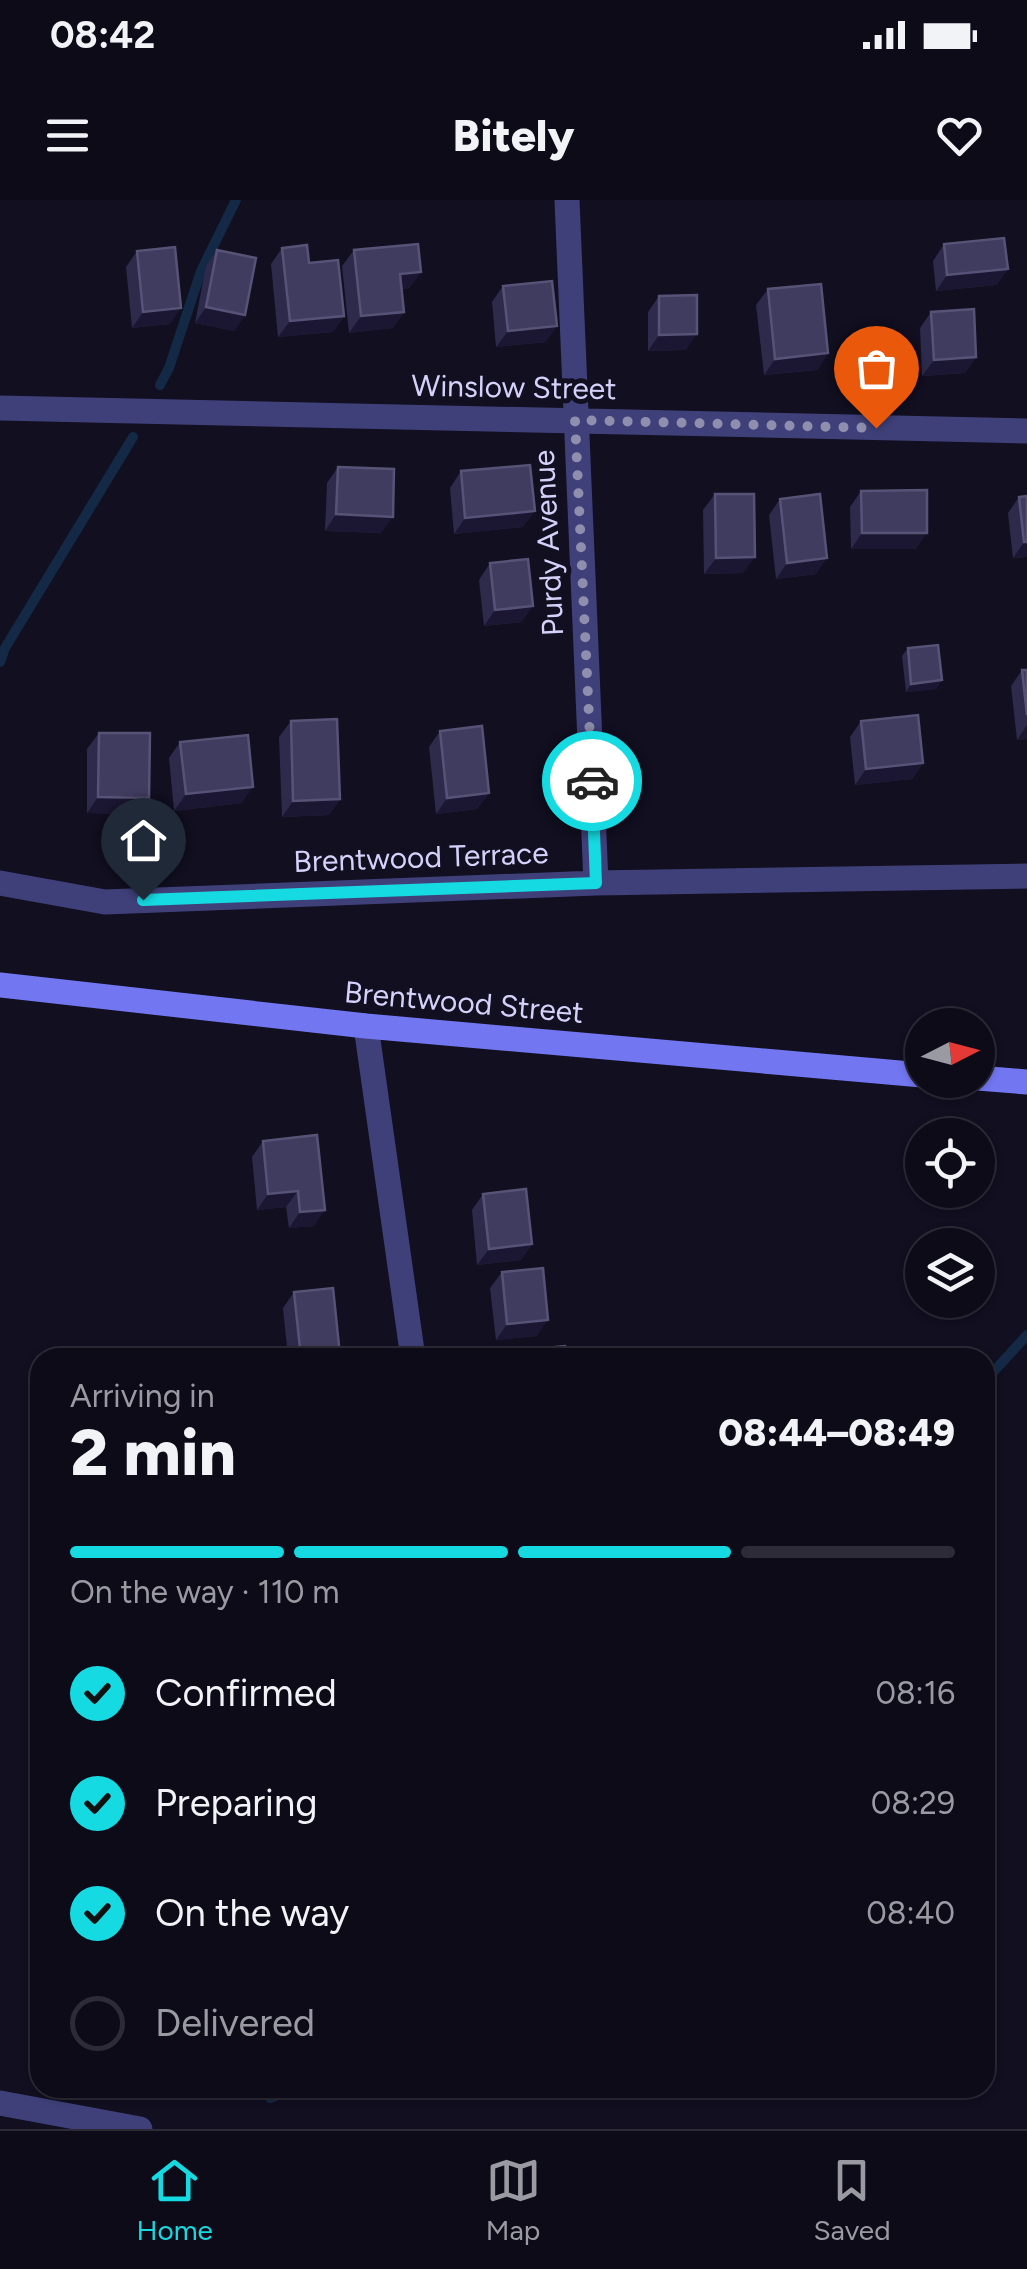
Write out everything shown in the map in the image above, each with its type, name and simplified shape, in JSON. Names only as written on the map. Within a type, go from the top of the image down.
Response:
[{"type":"main road","name":"Brentwood Street","points":[[0,986],[366,1026],[905,1074]]},
{"type":"main road","points":[[995,1079],[1027,1082]]},
{"type":"street","name":"Purdy Avenue","points":[[567,200],[596,883]]},
{"type":"street","name":"Winslow Street","points":[[0,408],[1027,432]]},
{"type":"street","name":"Brentwood Terrace","points":[[0,883],[105,902],[596,883],[1027,876]]},
{"type":"street","points":[[366,1026],[413,1348]]},
{"type":"street","points":[[0,2103],[140,2129]]},
{"type":"building","points":[[1004,238],[1008,269],[947,275],[944,244]]},
{"type":"building","points":[[418,244],[421,272],[400,274],[404,312],[361,316],[354,250]]},
{"type":"building","points":[[307,245],[309,263],[338,260],[344,316],[290,321],[282,248]]},
{"type":"building","points":[[175,247],[181,308],[143,312],[137,251]]},
{"type":"building","points":[[217,250],[256,258],[245,315],[206,307]]},
{"type":"building","points":[[552,281],[557,326],[508,331],[503,286]]},
{"type":"building","points":[[821,284],[828,353],[775,359],[768,289]]},
{"type":"building","points":[[697,295],[697,334],[659,335],[659,296]]},
{"type":"building","points":[[974,309],[976,357],[934,360],[931,312]]},
{"type":"building","points":[[530,465],[535,511],[465,518],[461,471]]},
{"type":"building","points":[[338,467],[394,469],[393,517],[336,514]]},
{"type":"building","points":[[927,490],[927,533],[862,533],[861,491]]},
{"type":"building","points":[[715,494],[754,494],[755,557],[716,558]]},
{"type":"building","points":[[820,494],[827,558],[787,563],[780,499]]},
{"type":"building","points":[[1027,496],[1027,542],[1024,542],[1019,497]]},
{"type":"building","points":[[528,559],[533,606],[495,610],[490,563]]},
{"type":"building","points":[[938,645],[942,680],[911,684],[908,648]]},
{"type":"building","points":[[1022,670],[1027,670],[1027,715]]},
{"type":"building","points":[[918,715],[923,763],[866,769],[861,721]]},
{"type":"building","points":[[337,719],[340,799],[293,801],[291,721]]},
{"type":"building","points":[[482,726],[489,793],[447,798],[440,731]]},
{"type":"building","points":[[99,733],[150,733],[149,798],[98,797]]},
{"type":"building","points":[[248,735],[253,787],[186,794],[180,742]]},
{"type":"building","points":[[317,1135],[325,1210],[300,1212],[298,1191],[268,1194],[263,1141]]},
{"type":"building","points":[[526,1189],[532,1244],[489,1249],[483,1194]]},
{"type":"building","points":[[543,1268],[548,1320],[507,1324],[502,1272]]},
{"type":"building","points":[[333,1288],[339,1348],[300,1348],[294,1292]]},
{"type":"waterway","points":[[160,385],[201,271],[236,200]]},
{"type":"waterway","points":[[0,662],[133,437]]},
{"type":"waterway","points":[[995,1370],[1027,1335]]},
{"type":"way so far","points":[[592,781],[575,420],[876,428]]},
{"type":"route","points":[[143,900],[596,883],[592,781]]}]
